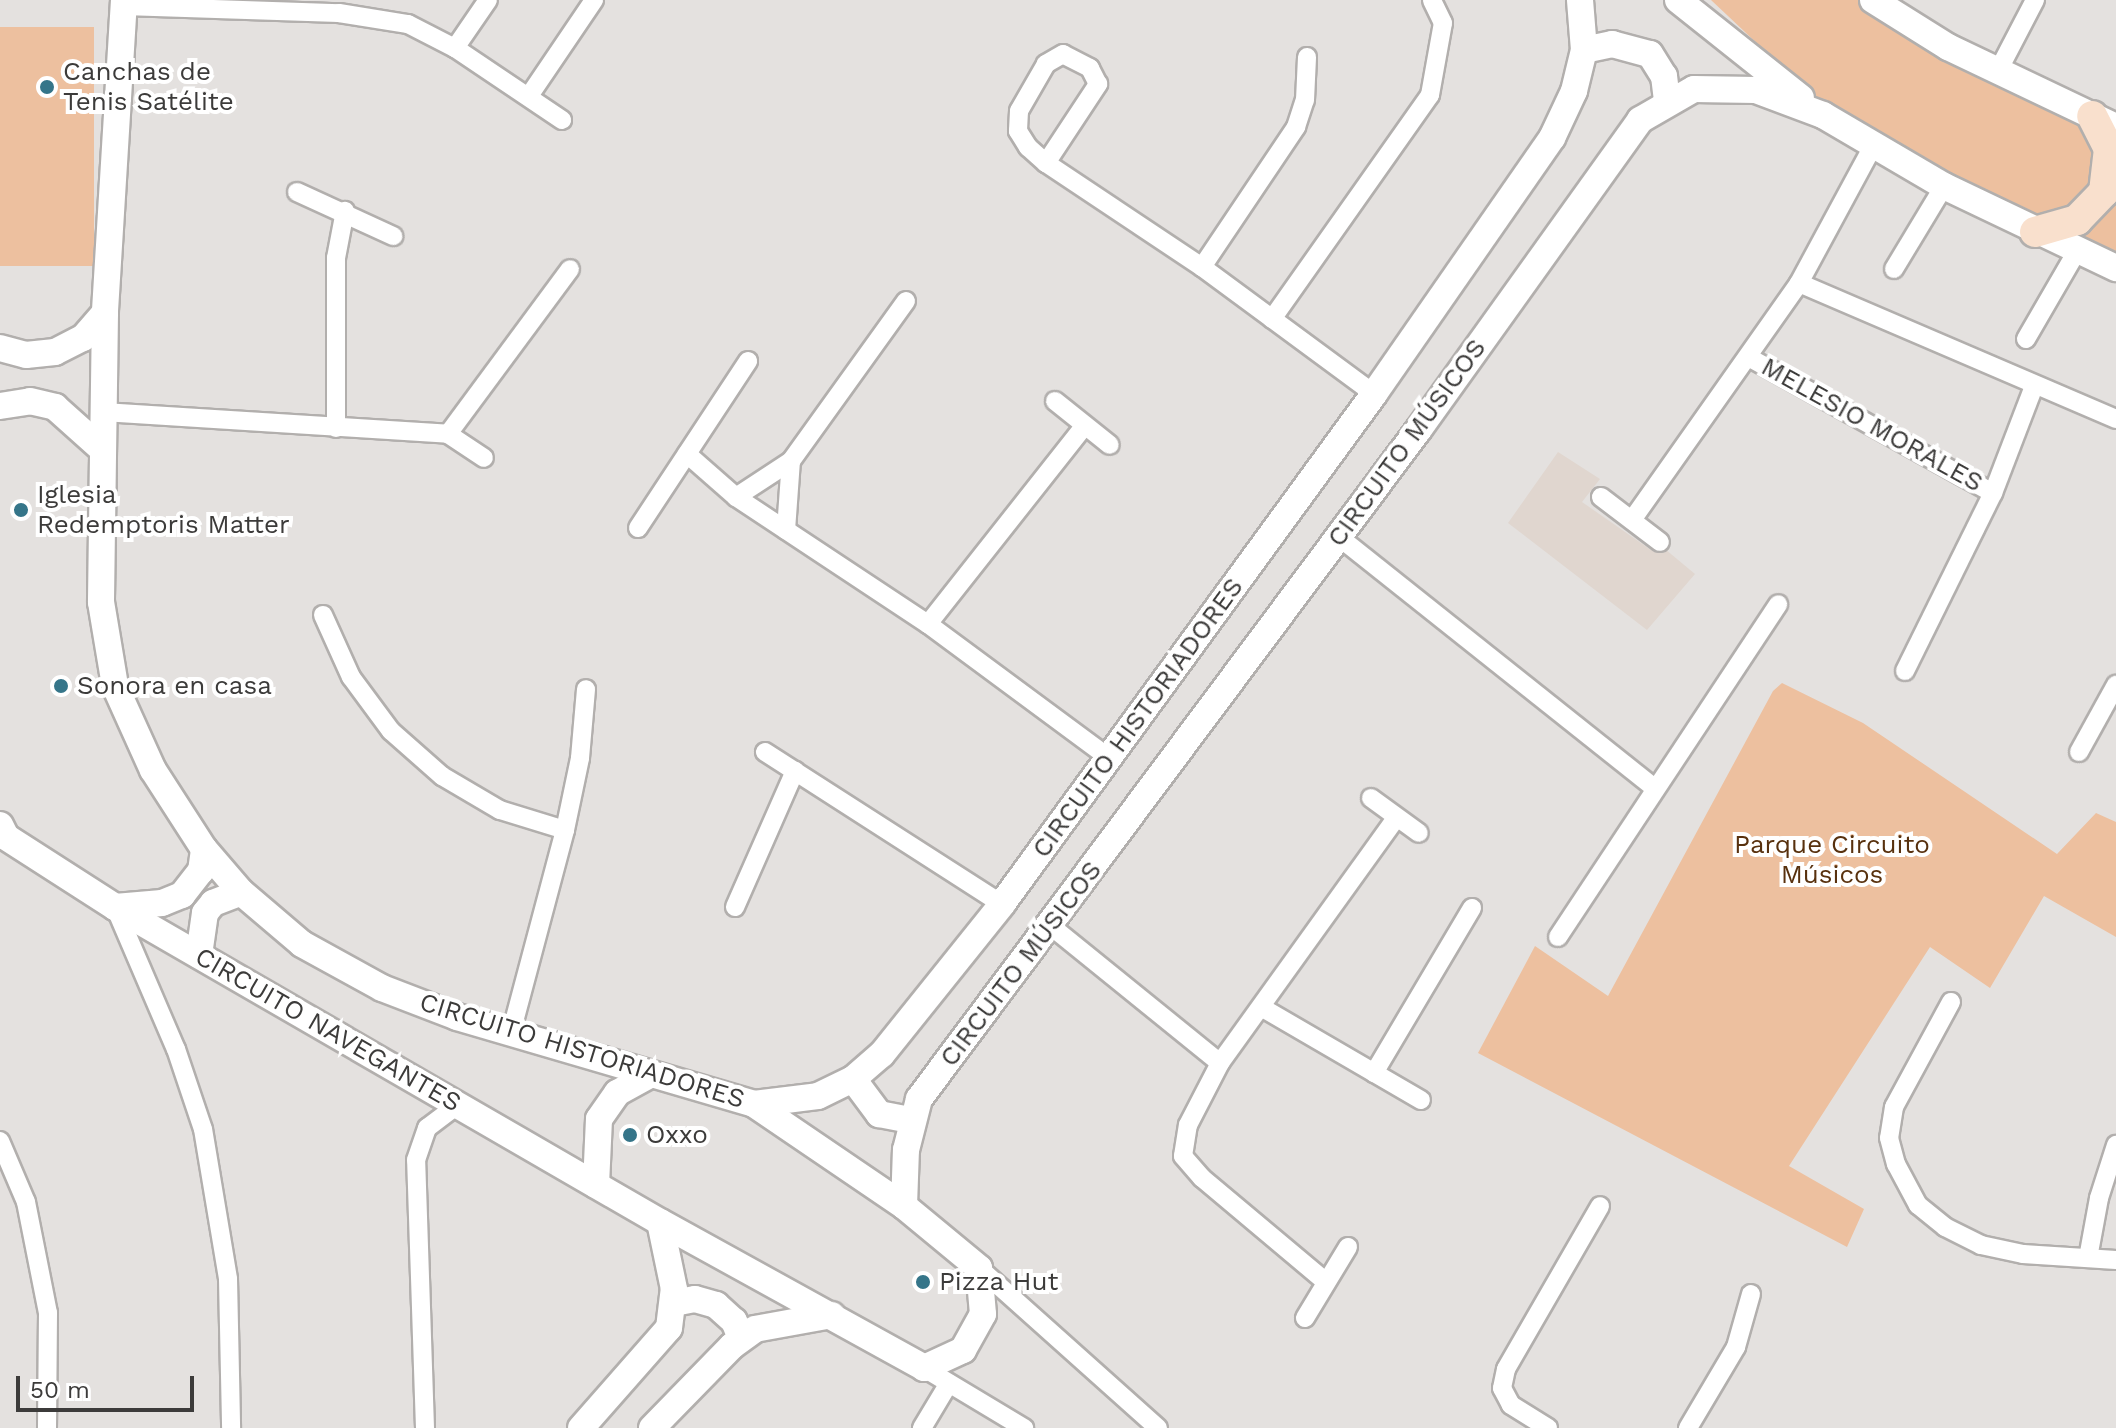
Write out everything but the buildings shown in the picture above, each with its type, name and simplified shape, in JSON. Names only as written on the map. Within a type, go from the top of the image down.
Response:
[{"type":"main road","points":[[2035,232],[2077,220],[2104,192],[2109,149],[2104,121]]},
{"type":"street","points":[[455,48],[488,0]]},
{"type":"street","points":[[1272,319],[1430,95],[1443,23],[1432,0]]},
{"type":"street","name":"CIRCUITO HISTORIADORES","points":[[124,3],[105,313],[101,602],[115,686],[153,770],[204,849],[241,892],[302,944],[382,988],[511,1033],[754,1104],[818,1096],[853,1079],[882,1054],[1002,904],[1374,394],[1552,138],[1574,91],[1584,50],[1580,0]]},
{"type":"street","points":[[1678,0],[1823,115]]},
{"type":"street","points":[[1873,0],[1998,71],[2104,121]]},
{"type":"street","points":[[1998,71],[2035,0]]},
{"type":"street","points":[[529,96],[591,1]]},
{"type":"street","points":[[124,3],[340,7],[408,24],[455,48],[562,120]]},
{"type":"street","points":[[1584,50],[1612,44],[1650,54],[1664,76],[1667,100]]},
{"type":"street","points":[[1046,163],[1098,84],[1090,68],[1063,54],[1046,64],[1019,111],[1018,131],[1046,163],[1202,267],[1374,394]]},
{"type":"street","points":[[1202,267],[1296,127],[1305,100],[1307,57]]},
{"type":"street","name":"CIRCUITO MÚSICOS","points":[[904,1206],[911,1120],[935,1076],[1052,927],[1339,537],[1617,146],[1667,100],[1694,89],[1726,86],[1756,90],[1823,115],[1944,186],[2116,268]]},
{"type":"street","points":[[1632,520],[1750,358],[1799,283],[1873,146]]},
{"type":"street","points":[[1894,269],[1944,186]]},
{"type":"street","points":[[297,192],[345,211],[393,236]]},
{"type":"street","points":[[336,428],[336,258],[345,211]]},
{"type":"street","points":[[2026,339],[2077,251]]},
{"type":"street","points":[[448,434],[570,269]]},
{"type":"street","points":[[1799,283],[2116,419]]},
{"type":"street","points":[[736,497],[791,461],[906,301]]},
{"type":"street","points":[[0,348],[26,355],[55,352],[83,338],[105,313]]},
{"type":"street","name":"MELESIO MORALES","points":[[1750,358],[1993,493]]},
{"type":"street","points":[[638,528],[748,361]]},
{"type":"street","name":"MELESIO MORALES","points":[[1905,671],[1993,493],[2034,386]]},
{"type":"street","points":[[0,406],[30,401],[55,407],[102,449]]},
{"type":"street","points":[[1055,401],[1110,445]]},
{"type":"street","points":[[103,412],[448,434],[484,458]]},
{"type":"street","points":[[928,624],[1085,425]]},
{"type":"street","points":[[687,454],[736,497],[928,624],[1109,758]]},
{"type":"street","points":[[786,530],[791,461]]},
{"type":"street","points":[[1601,497],[1660,542]]},
{"type":"street","points":[[1339,537],[1653,787]]},
{"type":"street","points":[[1558,937],[1653,787],[1778,604]]},
{"type":"street","points":[[323,615],[351,677],[391,731],[442,776],[500,810],[565,830]]},
{"type":"street","points":[[2079,752],[2116,685]]},
{"type":"street","points":[[511,1033],[565,830],[580,758],[586,689]]},
{"type":"street","points":[[765,752],[1002,904]]},
{"type":"street","points":[[735,907],[795,771]]},
{"type":"street","points":[[1371,798],[1419,833]]},
{"type":"street","points":[[1326,1282],[1202,1178],[1183,1156],[1188,1125],[1220,1063],[1396,818]]},
{"type":"street","name":"CIRCUITO NAVEGANTES","points":[[2,832],[115,907],[660,1222],[924,1368]]},
{"type":"street","points":[[204,849],[201,871],[182,895],[162,903],[115,907],[176,1049],[203,1129],[228,1279],[231,1428]]},
{"type":"street","points":[[199,955],[205,913],[213,903],[241,892]]},
{"type":"street","points":[[1374,1073],[1472,908]]},
{"type":"street","points":[[1052,927],[1220,1063]]},
{"type":"street","points":[[1951,1002],[1894,1107],[1889,1138],[1896,1164],[1918,1205],[1969,1239],[2023,1254],[2116,1260]]},
{"type":"street","points":[[1261,1007],[1421,1100]]},
{"type":"street","points":[[596,1185],[599,1119],[617,1093],[650,1075]]},
{"type":"street","points":[[853,1079],[879,1114],[911,1120]]},
{"type":"street","points":[[754,1104],[904,1206],[979,1268],[1158,1428]]},
{"type":"street","points":[[425,1428],[416,1160],[427,1128],[457,1105]]},
{"type":"street","points":[[0,1141],[26,1202],[48,1313],[47,1428]]},
{"type":"street","points":[[2088,1258],[2099,1198],[2116,1145]]},
{"type":"street","points":[[1548,1428],[1511,1405],[1502,1388],[1506,1369],[1600,1206]]},
{"type":"street","points":[[581,1428],[664,1339],[674,1303],[660,1222]]},
{"type":"street","points":[[1305,1318],[1348,1247]]},
{"type":"street","points":[[924,1368],[963,1350],[979,1327],[985,1299],[979,1268]]},
{"type":"street","points":[[1688,1428],[1736,1347],[1751,1294]]},
{"type":"street","points":[[674,1303],[695,1299],[716,1305],[734,1321],[741,1338]]},
{"type":"street","points":[[652,1428],[741,1338],[772,1323],[832,1315]]},
{"type":"street","points":[[924,1368],[1024,1428]]},
{"type":"street","points":[[922,1428],[949,1383]]},
{"type":"shaded area","points":[[1558,452],[1600,479],[1582,502],[1651,550],[1659,544],[1695,574],[1647,630],[1508,523]]},
{"type":"green space","points":[[1711,0],[1859,0],[1942,53],[2116,135],[2116,264],[1817,100]]},
{"type":"green space","points":[[0,27],[94,27],[94,266],[0,266]]},
{"type":"green space","name":"Parque Circuito Músicos","points":[[1782,683],[1863,723],[2057,854],[2096,813],[2116,822],[2116,937],[2044,896],[1990,988],[1930,947],[1789,1166],[1864,1209],[1847,1247],[1478,1053],[1535,946],[1608,996],[1773,691]]},
{"type":"place","name":"Canchas de Tenis Satélite","points":[[47,87]]},
{"type":"place","name":"Iglesia Redemptoris Matter","points":[[21,510]]},
{"type":"place","name":"Sonora en casa","points":[[61,686]]},
{"type":"place","name":"Oxxo","points":[[630,1135]]},
{"type":"place","name":"Pizza Hut","points":[[923,1282]]}]
